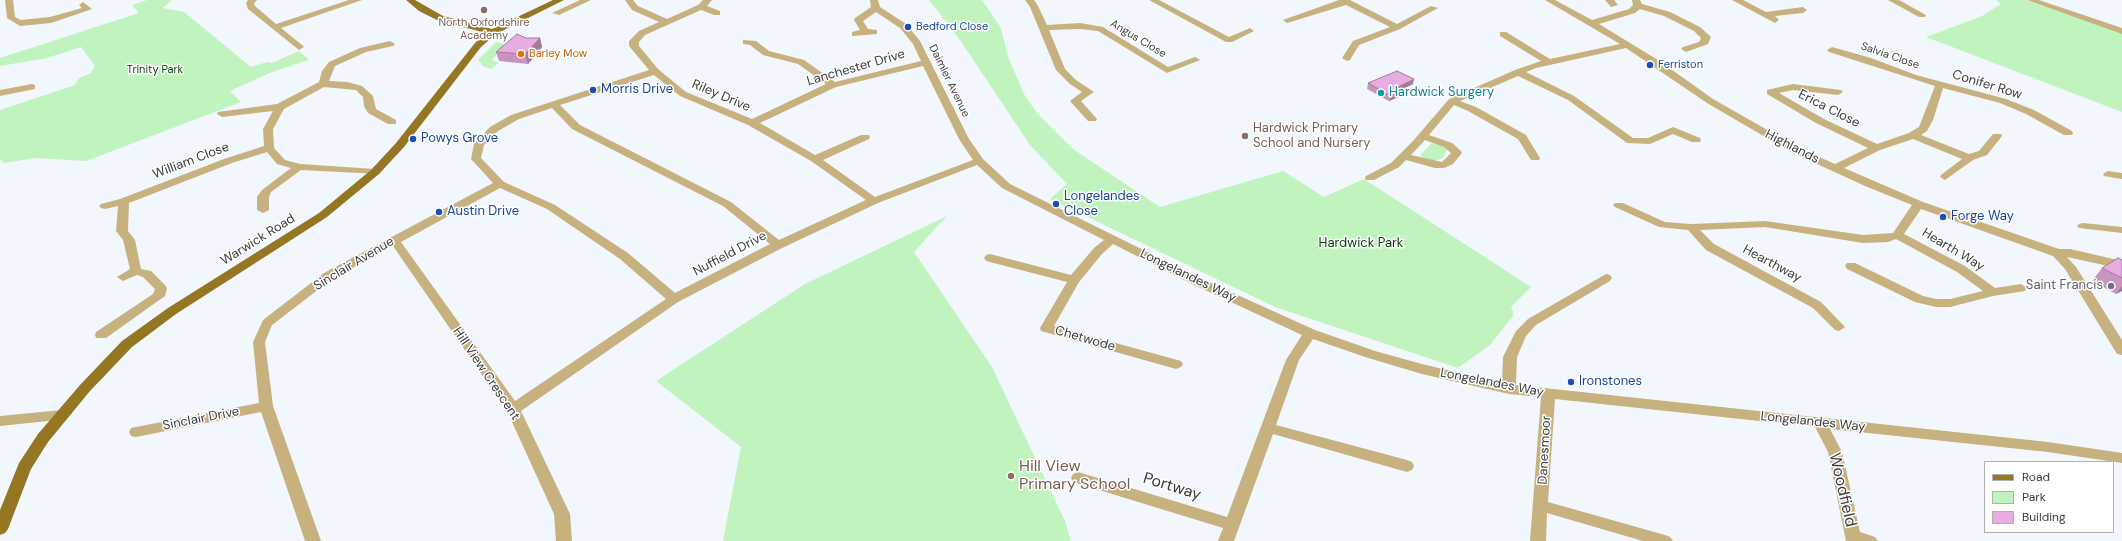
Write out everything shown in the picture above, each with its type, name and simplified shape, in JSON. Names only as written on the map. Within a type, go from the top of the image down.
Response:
[{"type":"main road","points":[[410,0],[422,9],[440,18],[493,32]]},
{"type":"main road","name":"Warwick Road","points":[[0,529],[24,467],[62,415],[127,344],[172,311],[323,215],[375,172],[429,109],[478,44],[493,32],[532,12],[560,0]]},
{"type":"street","points":[[9,0],[11,18],[20,23],[51,20],[87,9]]},
{"type":"street","points":[[253,0],[250,3],[252,7],[299,47]]},
{"type":"street","points":[[275,27],[358,0]]},
{"type":"street","points":[[556,13],[587,0]]},
{"type":"street","points":[[629,0],[635,8],[666,22]]},
{"type":"street","points":[[1029,0],[1063,74],[1089,92],[1075,101],[1092,119]]},
{"type":"street","points":[[1153,0],[1229,40],[1250,31]]},
{"type":"street","name":"Highlands","points":[[1549,0],[1592,23],[1655,62],[1710,101],[1764,134],[1836,168],[1919,204],[2034,243],[2057,254],[2070,267],[2122,351]]},
{"type":"street","points":[[1736,0],[1775,20]]},
{"type":"street","points":[[1892,0],[1922,15]]},
{"type":"street","points":[[2031,0],[2122,31]]},
{"type":"street","points":[[1287,20],[1345,1],[1397,27]]},
{"type":"street","points":[[1592,23],[1624,14],[1637,3],[1667,14],[1697,29],[1706,37],[1703,44],[1686,50]]},
{"type":"street","name":"Riley Drive","points":[[717,13],[704,4],[642,33],[634,41],[634,46],[655,71],[683,94],[752,123],[815,159],[874,201]]},
{"type":"street","points":[[855,34],[869,31],[858,20],[875,4]]},
{"type":"street","name":"Daimler Avenue","points":[[875,4],[903,26],[917,43],[964,139],[980,161]]},
{"type":"street","points":[[1347,58],[1356,43],[1397,27],[1434,8]]},
{"type":"street","points":[[1765,15],[1805,9]]},
{"type":"street","name":"Angus Close","points":[[1043,28],[1080,26],[1100,29],[1167,70],[1195,60]]},
{"type":"street","points":[[1503,34],[1548,62]]},
{"type":"street","points":[[746,42],[753,43],[766,53],[801,62],[833,85]]},
{"type":"street","points":[[322,84],[327,71],[332,64],[363,50],[390,44]]},
{"type":"street","points":[[1370,178],[1394,165],[1422,136],[1452,101],[1518,72],[1548,62],[1627,45]]},
{"type":"street","name":"Salvia Close","points":[[1832,50],[1940,84]]},
{"type":"street","name":"Lanchester Drive","points":[[752,123],[804,97],[833,85],[927,62]]},
{"type":"street","points":[[655,71],[515,117],[494,130],[479,144],[476,158],[500,184],[551,208],[624,256],[674,299]]},
{"type":"street","points":[[1518,72],[1571,98],[1632,141],[1650,141],[1673,130],[1696,140]]},
{"type":"street","points":[[222,114],[280,107],[306,91],[322,84],[346,85],[359,88],[368,96],[369,106],[372,111],[392,122]]},
{"type":"street","points":[[1836,168],[1876,148],[1923,129],[1928,120],[1940,84]]},
{"type":"street","name":"Conifer Row","points":[[1940,84],[2019,107],[2068,133]]},
{"type":"street","points":[[0,93],[32,87]]},
{"type":"street","name":"Erica Close","points":[[1838,92],[1793,87],[1766,93],[1876,148]]},
{"type":"street","points":[[1452,101],[1522,137],[1536,158]]},
{"type":"street","points":[[553,104],[576,127],[620,148],[727,204],[778,245]]},
{"type":"street","points":[[280,107],[268,129],[269,148],[281,162],[299,167],[375,172]]},
{"type":"street","points":[[1913,134],[1969,158]]},
{"type":"street","points":[[1403,156],[1435,165],[1444,165],[1457,153],[1448,145],[1422,136]]},
{"type":"street","points":[[1945,178],[1969,158],[1983,152],[1997,136]]},
{"type":"street","points":[[815,159],[865,137]]},
{"type":"street","name":"William Close","points":[[105,206],[124,201],[228,161],[269,148]]},
{"type":"street","name":"Nuffield Drive","points":[[513,409],[674,299],[778,245],[874,201],[980,161]]},
{"type":"street","name":"Longelandes Way","points":[[980,161],[1006,186],[1113,238],[1196,281],[1310,333],[1370,354],[1422,369],[1509,389],[1548,394],[2048,447],[2122,458]]},
{"type":"street","points":[[263,210],[263,197],[267,190],[299,167]]},
{"type":"street","points":[[2108,174],[2122,176]]},
{"type":"street","name":"Sinclair Avenue","points":[[313,541],[266,406],[259,342],[267,323],[328,276],[500,184]]},
{"type":"street","points":[[124,201],[122,230],[128,240],[136,271]]},
{"type":"street","points":[[1619,205],[1663,225],[1691,227],[1765,224],[1863,239],[1888,238],[1897,234],[1919,204]]},
{"type":"street","points":[[2083,226],[2122,230]]},
{"type":"street","name":"Hearthway","points":[[1691,227],[1698,237],[1710,247],[1817,305],[1839,326]]},
{"type":"street","name":"Hearth Way","points":[[1897,234],[1961,269],[1992,292]]},
{"type":"street","name":"Chetwode","points":[[1113,238],[1098,251],[1074,280],[1046,328],[1176,364]]},
{"type":"street","name":"Hill View Crescent","points":[[394,240],[513,409],[562,514],[564,541]]},
{"type":"street","name":"Highlands","points":[[2057,254],[2070,253],[2122,265]]},
{"type":"street","points":[[990,258],[1074,280]]},
{"type":"street","points":[[1851,266],[1919,299],[1936,303],[1950,304],[1992,292],[2021,288]]},
{"type":"street","points":[[101,335],[159,296],[161,288],[147,274],[136,271],[123,277]]},
{"type":"street","points":[[1509,389],[1510,357],[1521,334],[1532,322],[1606,278]]},
{"type":"street","points":[[1226,541],[1293,360],[1310,333]]},
{"type":"street","name":"Danesmoor","points":[[1538,541],[1542,506],[1548,394]]},
{"type":"street","name":"Sinclair Drive","points":[[136,432],[266,406]]},
{"type":"street","points":[[0,421],[62,415]]},
{"type":"street","name":"Woodfield","points":[[1820,423],[1835,452],[1853,539],[1870,541]]},
{"type":"street","points":[[1268,428],[1407,466]]},
{"type":"street","name":"Portway","points":[[1078,478],[1232,524]]},
{"type":"street","points":[[1542,506],[1665,541]]},
{"type":"green space","name":"Trinity Park","points":[[147,0],[172,0],[163,8],[184,12],[251,67],[267,62],[272,63],[299,51],[309,60],[272,72],[230,91],[241,102],[86,161],[36,158],[4,163],[0,159],[0,110],[75,85],[79,78],[91,73],[95,66],[81,47],[47,58],[0,66],[0,58],[139,13],[132,5]]},
{"type":"green space","name":"Hardwick Park","points":[[929,0],[982,0],[1001,28],[1008,57],[1024,94],[1036,112],[1073,149],[1160,207],[1283,171],[1324,197],[1364,179],[1531,287],[1511,307],[1514,315],[1490,345],[1458,368],[1275,307],[1050,199],[1067,184],[1030,145],[960,40]]},
{"type":"green space","points":[[1996,0],[2025,0],[2122,32],[2122,112],[1926,37],[1982,16],[2001,4]]},
{"type":"green space","points":[[496,42],[506,44],[492,60],[499,63],[491,69],[483,66],[478,60]]},
{"type":"green space","points":[[1432,143],[1444,146],[1447,149],[1444,157],[1435,161],[1424,159],[1420,155]]},
{"type":"green space","points":[[947,216],[914,252],[992,367],[1065,521],[1071,541],[723,541],[741,447],[656,381],[805,284]]},
{"type":"building","points":[[517,34],[526,38],[540,38],[525,54],[496,52]]},
{"type":"building","points":[[1397,71],[1414,79],[1398,87],[1404,90],[1391,96],[1368,83]]},
{"type":"building","points":[[2118,258],[2122,260],[2122,278],[2102,268]]},
{"type":"place","name":"North Oxfordshire Academy","points":[[484,10]]},
{"type":"place","name":"Bedford Close","points":[[908,27]]},
{"type":"place","name":"Barley Mow","points":[[521,54]]},
{"type":"place","name":"Ferriston","points":[[1650,65]]},
{"type":"place","name":"Morris Drive","points":[[593,90]]},
{"type":"place","name":"Hardwick Surgery","points":[[1381,93]]},
{"type":"place","name":"Hardwick Primary School and Nursery","points":[[1245,136]]},
{"type":"place","name":"Powys Grove","points":[[413,139]]},
{"type":"place","name":"Longelandes Close","points":[[1056,204]]},
{"type":"place","name":"Austin Drive","points":[[439,212]]},
{"type":"place","name":"Forge Way","points":[[1943,217]]},
{"type":"place","name":"Saint Francis","points":[[2111,286]]},
{"type":"place","name":"Ironstones","points":[[1571,382]]},
{"type":"place","name":"Hill View Primary School","points":[[1011,476]]}]
